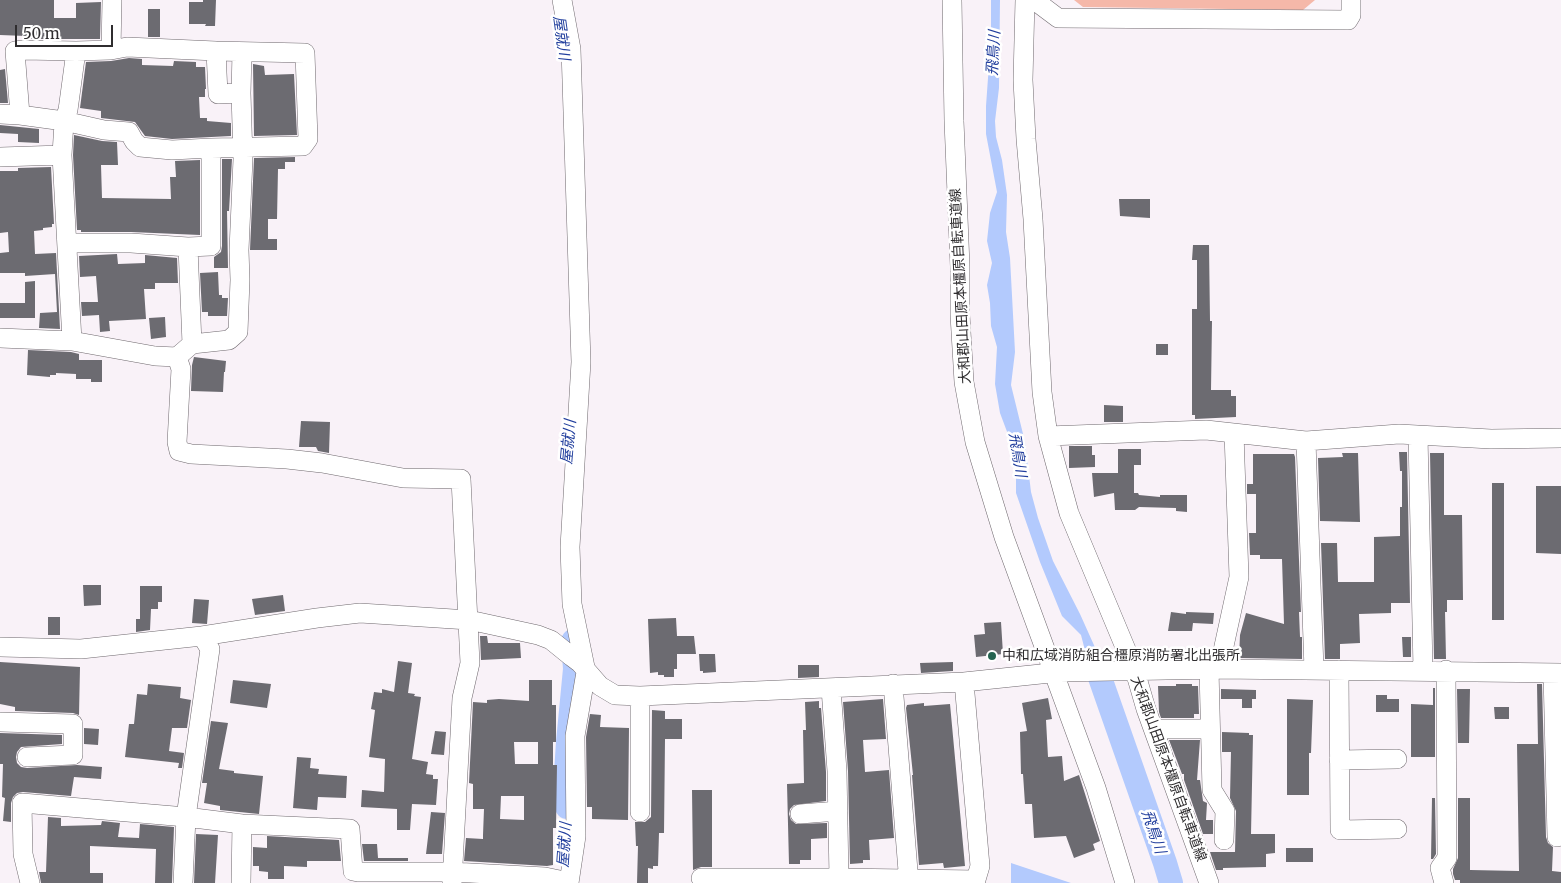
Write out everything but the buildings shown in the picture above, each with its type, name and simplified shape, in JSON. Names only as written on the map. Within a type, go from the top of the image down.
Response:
[{"type":"street","points":[[111,50],[112,0]]},
{"type":"street","points":[[30,883],[23,854],[22,803],[186,817],[242,824],[350,829],[353,871],[452,878],[545,877],[565,881],[576,836],[575,736],[580,664],[572,604],[570,547],[581,362],[571,49],[562,0]]},
{"type":"street","name":"大和郡山田原本橿原自転車道線","points":[[952,0],[960,315],[964,382],[975,442],[1004,537],[1057,672],[1130,672],[1146,709],[1209,883]]},
{"type":"street","points":[[1025,0],[1024,80],[1026,139],[1033,219],[1042,392],[1048,436],[1070,513],[1130,672],[1214,669],[1557,672],[1557,837]]},
{"type":"street","points":[[1034,0],[1058,18],[1348,20],[1351,15],[1351,0]]},
{"type":"street","points":[[0,114],[64,121],[104,130],[129,132],[134,142],[140,147],[172,150],[303,146],[308,139],[305,53],[126,47],[111,50],[15,51],[20,115]]},
{"type":"street","points":[[72,340],[62,156],[64,121],[68,110],[76,51]]},
{"type":"street","points":[[216,51],[218,94],[241,93]]},
{"type":"street","points":[[0,338],[72,340],[155,356],[177,357],[192,344],[229,340],[238,332],[243,159],[242,52]]},
{"type":"street","points":[[67,243],[131,242],[188,247],[211,246],[210,148]]},
{"type":"street","points":[[0,157],[62,156]]},
{"type":"street","points":[[188,247],[192,344]]},
{"type":"street","points":[[177,357],[181,369],[177,442],[179,451],[191,454],[304,461],[403,478],[461,479],[470,663],[462,698],[452,878]]},
{"type":"street","points":[[1048,436],[1206,430],[1306,440],[1399,434],[1491,439],[1561,438]]},
{"type":"street","points":[[1224,840],[1225,811],[1212,790],[1210,729],[1214,669],[1239,577],[1234,433]]},
{"type":"street","points":[[1418,435],[1422,670]]},
{"type":"street","points":[[1306,440],[1314,670]]},
{"type":"street","points":[[0,647],[81,649],[202,636],[360,613],[469,620],[538,635],[551,640],[580,664],[600,686],[615,695],[640,696],[964,682],[1057,672],[1096,788],[1125,883]]},
{"type":"street","points":[[183,883],[186,817],[210,649],[202,636]]},
{"type":"street","points":[[1339,670],[1340,830],[1397,829]]},
{"type":"street","points":[[1444,883],[1440,868],[1447,858],[1446,670]]},
{"type":"street","points":[[700,878],[817,881],[840,878],[975,882],[980,866],[964,682]]},
{"type":"street","points":[[893,684],[908,871],[902,881]]},
{"type":"street","points":[[830,688],[837,771],[840,878]]},
{"type":"street","points":[[640,696],[640,812]]},
{"type":"street","points":[[0,722],[73,724],[73,755],[27,758]]},
{"type":"street","points":[[1160,729],[1210,729]]},
{"type":"street","points":[[1340,760],[1397,759]]},
{"type":"street","points":[[800,814],[838,811]]},
{"type":"street","points":[[241,883],[242,824]]},
{"type":"shaded area","points":[[1074,0],[1315,0],[1303,10],[1083,7]]},
{"type":"water","points":[[991,0],[1000,0],[999,88],[995,121],[996,137],[1002,160],[1007,195],[1006,232],[1010,258],[1015,352],[1011,385],[1025,442],[1031,492],[1038,518],[1053,561],[1102,663],[1112,695],[1104,709],[1102,696],[1088,662],[1081,635],[1062,616],[1040,562],[1016,493],[1016,474],[1012,445],[1000,413],[995,384],[997,347],[991,326],[987,285],[992,263],[987,241],[990,213],[997,192],[986,134]]},
{"type":"water","points":[[1011,863],[1071,883],[1011,883]]},
{"type":"waterway","name":"屋就川","points":[[567,807],[566,773],[575,669],[573,641]]},
{"type":"waterway","name":"飛鳥川","points":[[1098,672],[1171,883]]},
{"type":"place","name":"中和広域消防組合橿原消防署北出張所","points":[[992,656]]}]
